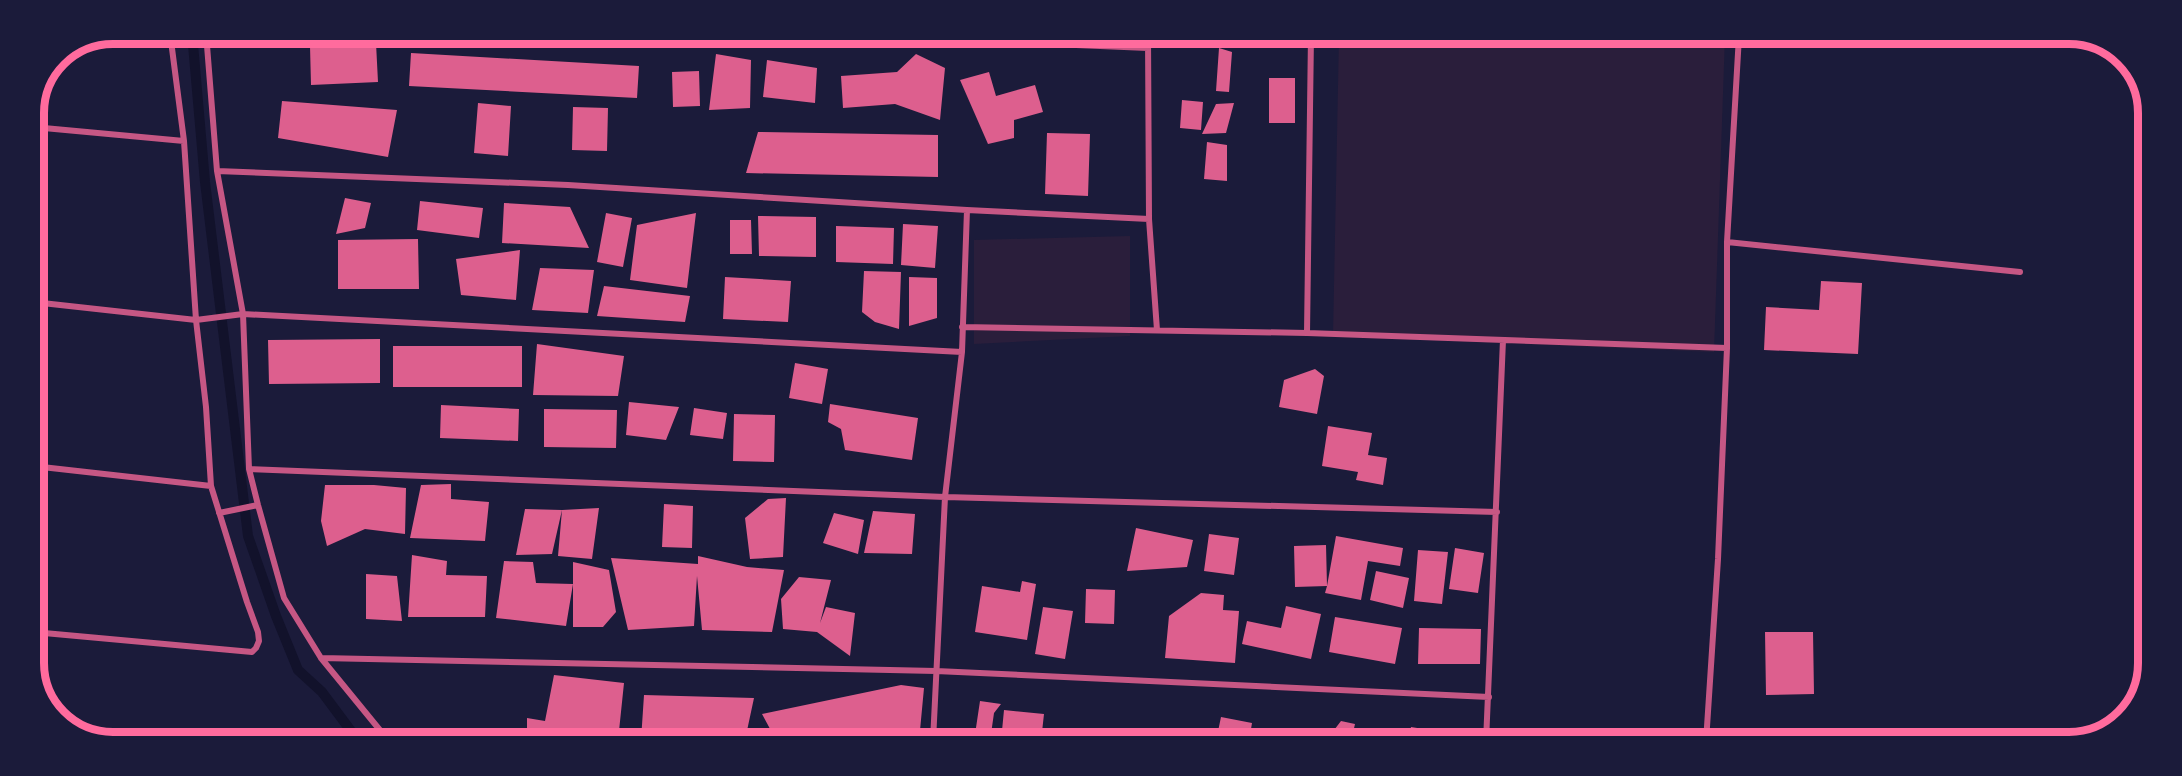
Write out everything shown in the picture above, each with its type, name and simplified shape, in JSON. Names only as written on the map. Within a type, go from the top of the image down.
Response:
[{"type":"street","points":[[44,633],[252,652],[259,641],[222,512],[211,486],[184,141],[171,44]]},
{"type":"street","points":[[207,44],[217,171],[240,314],[249,469],[255,505],[284,598],[321,658],[381,732]]},
{"type":"street","points":[[1053,44],[1148,48]]},
{"type":"street","points":[[1148,44],[1149,219],[1157,330]]},
{"type":"street","points":[[1307,333],[1311,44]]},
{"type":"street","points":[[1707,732],[1719,559],[1727,348],[1727,242],[1739,44]]},
{"type":"street","points":[[44,128],[184,141]]},
{"type":"street","points":[[217,171],[568,185],[1149,219]]},
{"type":"street","points":[[933,732],[945,497],[962,352],[967,210]]},
{"type":"street","points":[[1727,242],[2020,272]]},
{"type":"street","points":[[44,303],[198,319],[240,314],[962,352]]},
{"type":"street","points":[[962,327],[1307,333],[1727,348]]},
{"type":"street","points":[[1487,732],[1503,340]]},
{"type":"street","points":[[44,467],[211,486]]},
{"type":"street","points":[[249,469],[945,497],[1497,512]]},
{"type":"street","points":[[222,512],[255,505]]},
{"type":"street","points":[[321,658],[936,671],[1489,697]]},
{"type":"shaded area","points":[[1339,44],[1725,44],[1714,352],[1333,336]]},
{"type":"shaded area","points":[[1130,236],[1130,336],[974,344],[974,240]]},
{"type":"building","points":[[376,44],[378,82],[311,85],[310,46]]},
{"type":"building","points":[[1219,48],[1232,52],[1229,92],[1216,91]]},
{"type":"building","points":[[411,53],[639,66],[637,98],[409,86]]},
{"type":"building","points":[[716,54],[751,60],[750,108],[709,110]]},
{"type":"building","points":[[916,54],[945,68],[940,120],[895,104],[843,108],[841,76],[897,72]]},
{"type":"building","points":[[767,60],[817,68],[815,103],[763,97]]},
{"type":"building","points":[[699,71],[700,106],[673,107],[672,72]]},
{"type":"building","points":[[989,72],[996,96],[1035,85],[1043,112],[1014,120],[1014,138],[988,144],[960,80]]},
{"type":"building","points":[[1269,78],[1295,78],[1295,123],[1269,123]]},
{"type":"building","points":[[1182,100],[1203,102],[1201,130],[1180,128]]},
{"type":"building","points":[[282,101],[397,110],[388,157],[278,138]]},
{"type":"building","points":[[478,103],[511,106],[508,156],[474,153]]},
{"type":"building","points":[[1234,103],[1226,133],[1202,134],[1216,104]]},
{"type":"building","points":[[573,107],[608,108],[607,151],[572,150]]},
{"type":"building","points":[[758,132],[938,135],[938,177],[746,173]]},
{"type":"building","points":[[1047,133],[1090,134],[1088,196],[1045,194]]},
{"type":"building","points":[[1207,142],[1227,145],[1227,181],[1204,179]]},
{"type":"building","points":[[345,198],[371,203],[365,228],[336,234]]},
{"type":"building","points":[[420,201],[483,208],[479,238],[417,230]]},
{"type":"building","points":[[504,203],[570,207],[589,248],[502,243]]},
{"type":"building","points":[[606,213],[632,218],[623,267],[597,262]]},
{"type":"building","points":[[696,213],[687,288],[630,280],[637,225]]},
{"type":"building","points":[[758,216],[816,217],[816,257],[759,256]]},
{"type":"building","points":[[730,220],[751,220],[752,254],[730,254]]},
{"type":"building","points":[[903,224],[938,226],[935,268],[901,265]]},
{"type":"building","points":[[836,226],[894,228],[893,264],[836,262]]},
{"type":"building","points":[[418,239],[419,289],[338,289],[338,240]]},
{"type":"building","points":[[520,250],[516,300],[461,295],[456,259]]},
{"type":"building","points":[[540,268],[594,270],[588,313],[532,310]]},
{"type":"building","points":[[864,271],[901,272],[899,329],[875,322],[862,312]]},
{"type":"building","points":[[725,277],[791,281],[788,322],[723,319]]},
{"type":"building","points":[[909,277],[937,278],[937,318],[909,326]]},
{"type":"building","points":[[1821,281],[1862,283],[1858,354],[1764,350],[1766,307],[1819,310]]},
{"type":"building","points":[[604,286],[690,296],[685,322],[597,316]]},
{"type":"building","points":[[380,339],[380,383],[269,384],[268,340]]},
{"type":"building","points":[[537,344],[624,356],[618,396],[533,395]]},
{"type":"building","points":[[393,346],[522,346],[522,387],[393,387]]},
{"type":"building","points":[[795,363],[828,369],[822,404],[789,398]]},
{"type":"building","points":[[1315,369],[1324,376],[1317,414],[1279,407],[1284,380]]},
{"type":"building","points":[[629,402],[679,407],[666,440],[626,435]]},
{"type":"building","points":[[830,404],[918,418],[912,460],[845,450],[841,429],[828,422]]},
{"type":"building","points":[[441,405],[519,409],[518,441],[440,438]]},
{"type":"building","points":[[694,408],[727,413],[723,439],[690,435]]},
{"type":"building","points":[[544,409],[617,410],[616,448],[544,447]]},
{"type":"building","points":[[734,414],[775,415],[774,462],[733,461]]},
{"type":"building","points":[[1328,426],[1372,433],[1368,455],[1387,458],[1383,485],[1356,480],[1358,472],[1322,466]]},
{"type":"building","points":[[451,484],[451,499],[489,502],[485,541],[410,538],[421,485]]},
{"type":"building","points":[[325,485],[374,485],[406,488],[405,534],[365,529],[327,546],[321,521]]},
{"type":"building","points":[[786,498],[783,557],[750,559],[745,518],[768,499]]},
{"type":"building","points":[[664,504],[693,506],[692,548],[662,547]]},
{"type":"building","points":[[599,508],[592,559],[558,556],[562,510]]},
{"type":"building","points":[[525,509],[562,510],[552,554],[516,555]]},
{"type":"building","points":[[873,511],[915,514],[912,554],[864,553]]},
{"type":"building","points":[[834,513],[864,520],[858,554],[823,543]]},
{"type":"building","points":[[1136,528],[1193,540],[1187,567],[1127,571]]},
{"type":"building","points":[[1209,534],[1239,538],[1234,575],[1204,571]]},
{"type":"building","points":[[1336,536],[1403,548],[1400,566],[1368,561],[1361,600],[1325,593]]},
{"type":"building","points":[[1326,545],[1327,586],[1295,587],[1294,546]]},
{"type":"building","points":[[1455,548],[1484,553],[1478,593],[1449,589]]},
{"type":"building","points":[[1418,550],[1448,552],[1442,604],[1414,601]]},
{"type":"building","points":[[412,555],[447,561],[446,575],[487,576],[485,617],[408,617]]},
{"type":"building","points":[[698,556],[747,567],[784,570],[772,632],[702,630],[697,576],[694,626],[628,630],[611,558],[698,564]]},
{"type":"building","points":[[504,561],[533,562],[536,583],[573,584],[566,626],[496,618]]},
{"type":"building","points":[[573,562],[609,570],[616,612],[603,627],[573,627]]},
{"type":"building","points":[[1376,571],[1409,578],[1403,608],[1370,600]]},
{"type":"building","points":[[366,574],[397,576],[402,621],[366,619]]},
{"type":"building","points":[[799,577],[831,580],[820,623],[826,607],[855,613],[850,656],[817,632],[783,629],[781,599]]},
{"type":"building","points":[[1022,581],[1036,584],[1027,640],[975,632],[982,586],[1020,592]]},
{"type":"building","points":[[1086,589],[1115,590],[1114,624],[1085,623]]},
{"type":"building","points":[[1201,593],[1224,595],[1223,610],[1239,611],[1235,663],[1165,658],[1169,616]]},
{"type":"building","points":[[1286,606],[1321,614],[1311,659],[1242,644],[1247,621],[1281,628]]},
{"type":"building","points":[[1043,607],[1073,611],[1065,659],[1035,654]]},
{"type":"building","points":[[1335,617],[1402,628],[1395,664],[1329,652]]},
{"type":"building","points":[[1419,628],[1481,629],[1480,664],[1418,664]]},
{"type":"building","points":[[1765,632],[1813,632],[1814,694],[1766,695]]},
{"type":"building","points":[[554,675],[624,683],[619,731],[587,728],[587,732],[527,732],[527,718],[545,721]]},
{"type":"building","points":[[901,685],[924,688],[920,732],[772,732],[762,714]]},
{"type":"building","points":[[644,695],[754,698],[747,732],[642,732]]},
{"type":"building","points":[[980,701],[1001,704],[994,713],[991,732],[975,732]]},
{"type":"building","points":[[1004,710],[1044,714],[1042,732],[1002,732]]},
{"type":"building","points":[[1221,717],[1252,723],[1250,732],[1218,732]]},
{"type":"building","points":[[1341,721],[1355,724],[1353,732],[1333,732]]},
{"type":"building","points":[[1411,727],[1436,731],[1436,732],[1410,732]]},
{"type":"waterway","points":[[193,44],[205,182],[248,536],[298,670],[322,692],[352,732]]}]
